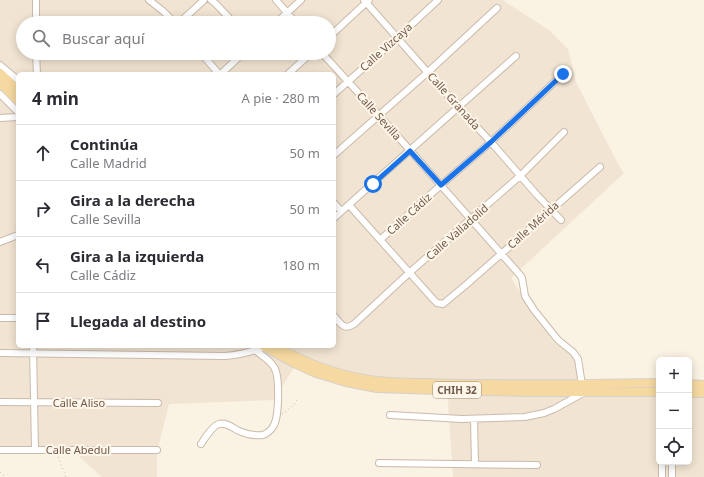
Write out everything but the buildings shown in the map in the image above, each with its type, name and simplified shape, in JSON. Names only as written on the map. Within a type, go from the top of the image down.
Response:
[{"type":"main road","points":[[0,74],[16,88]]},
{"type":"main road","points":[[0,83],[16,99]]},
{"type":"main road","name":"CHIH 32","points":[[266,348],[294,364],[316,373],[363,386],[394,389],[584,388],[656,383]]},
{"type":"main road","name":"CHIH 32","points":[[280,348],[318,366],[370,380],[407,383],[584,388],[656,392]]},
{"type":"main road","points":[[692,384],[704,385]]},
{"type":"main road","points":[[692,392],[704,393]]},
{"type":"street","points":[[36,0],[36,16]]},
{"type":"street","points":[[149,0],[168,16]]},
{"type":"street","points":[[187,16],[204,0]]},
{"type":"street","points":[[211,0],[227,16]]},
{"type":"street","points":[[276,0],[290,16]]},
{"type":"street","points":[[283,16],[301,0]]},
{"type":"street","name":"Calle Vizcaya","points":[[336,92],[438,0]]},
{"type":"street","points":[[336,30],[366,1]]},
{"type":"street","name":"Calle Granada","points":[[366,1],[458,107],[561,220]]},
{"type":"street","points":[[336,153],[428,72],[497,8]]},
{"type":"street","points":[[336,216],[516,56]]},
{"type":"street","points":[[36,60],[37,72]]},
{"type":"street","points":[[207,60],[218,72]]},
{"type":"street","points":[[222,72],[235,60]]},
{"type":"street","points":[[290,72],[303,60]]},
{"type":"street","name":"Calle Sevilla","points":[[328,60],[522,278],[523,288],[534,310],[558,340],[573,352],[578,359],[584,388]]},
{"type":"street","points":[[0,66],[16,78]]},
{"type":"street","name":"Calle Cádiz","points":[[380,240],[491,142],[563,74]]},
{"type":"street","points":[[0,94],[16,110]]},
{"type":"street","points":[[0,118],[16,117]]},
{"type":"street","name":"Calle Valladolid","points":[[336,318],[343,326],[346,327],[354,324],[409,273],[520,176],[564,132]]},
{"type":"street","name":"Calle Mérida","points":[[409,273],[438,304],[443,304],[600,167]]},
{"type":"street","points":[[336,205],[341,211]]},
{"type":"street","points":[[348,205],[409,273]]},
{"type":"street","points":[[0,242],[16,236]]},
{"type":"street","points":[[0,318],[16,318]]},
{"type":"street","points":[[33,348],[35,450]]},
{"type":"street","points":[[0,353],[225,356],[238,355],[259,348]]},
{"type":"street","points":[[201,444],[209,433],[221,423],[246,434],[258,435],[270,431],[274,425],[278,386],[276,370],[255,350]]},
{"type":"street","points":[[390,415],[450,419],[525,417],[558,407],[584,388]]},
{"type":"street","name":"Calle Aliso","points":[[0,402],[158,403]]},
{"type":"street","points":[[474,419],[475,464]]},
{"type":"street","name":"Calle Abedul","points":[[0,450],[157,450]]},
{"type":"street","points":[[379,463],[537,464]]},
{"type":"street","points":[[662,465],[662,477]]},
{"type":"street","points":[[672,465],[672,477]]},
{"type":"path","points":[[276,417],[294,405],[298,398]]},
{"type":"path","points":[[56,450],[66,477]]},
{"type":"path","points":[[0,472],[6,477]]},
{"type":"shaded area","points":[[0,0],[503,0],[549,30],[568,49],[576,82],[620,168],[624,173],[511,278],[554,343],[567,349],[577,357],[583,385],[656,386],[656,465],[692,465],[692,387],[704,387],[704,477],[453,477],[447,386],[390,387],[296,364],[274,400],[169,404],[157,452],[157,477],[102,477],[73,451],[0,449]]},
{"type":"route","points":[[373,184],[410,151],[441,185],[524,112],[563,74]]}]
